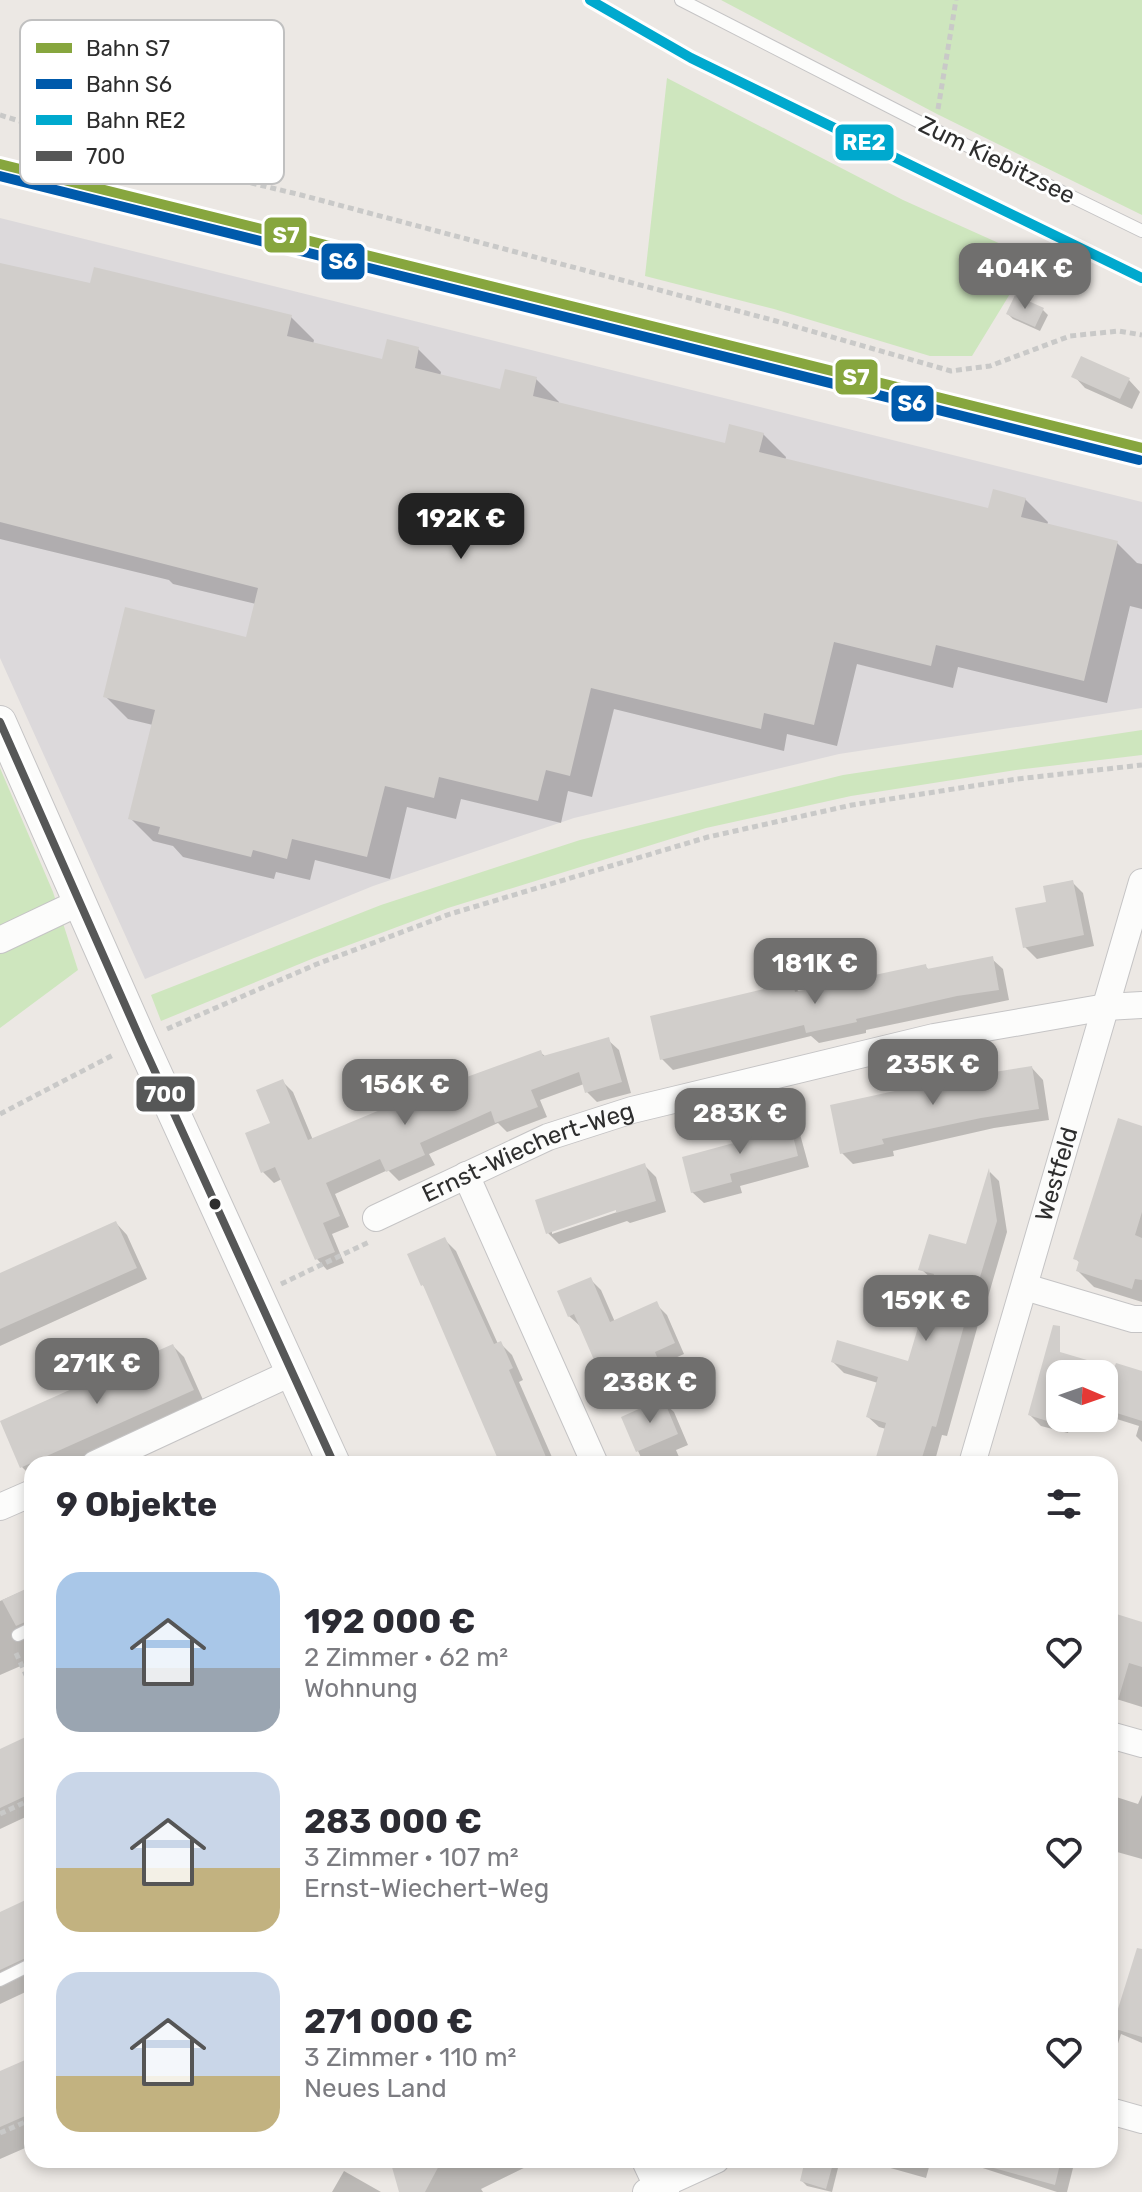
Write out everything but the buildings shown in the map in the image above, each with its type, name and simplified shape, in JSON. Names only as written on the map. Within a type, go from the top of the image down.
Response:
[{"type":"street","points":[[0,722],[330,1456]]},
{"type":"street","name":"Westfeld","points":[[974,1456],[1142,882]]},
{"type":"street","points":[[0,940],[80,902]]},
{"type":"street","name":"Ernst-Wiechert-Weg","points":[[376,1218],[548,1137],[632,1110],[934,1037],[1106,1007],[1142,1005]]},
{"type":"street","points":[[466,1175],[591,1456]]},
{"type":"street","points":[[1025,1287],[1142,1319]]},
{"type":"street","points":[[112,1456],[293,1372]]},
{"type":"street","points":[[0,1507],[24,1496]]},
{"type":"street","points":[[1118,1737],[1142,1744]]},
{"type":"street","points":[[1118,2113],[1142,2120]]},
{"type":"street","points":[[654,2183],[694,2168]]},
{"type":"lane","name":"Zum Kiebitzsee","points":[[681,0],[933,129],[1142,231]]},
{"type":"lane","points":[[18,1635],[24,1632]]},
{"type":"lane","points":[[0,1980],[24,1968]]},
{"type":"path","points":[[933,129],[956,0]]},
{"type":"path","points":[[0,115],[20,121]]},
{"type":"path","points":[[256,184],[776,321],[951,371],[990,366],[1070,336],[1119,331],[1142,335]]},
{"type":"path","points":[[0,1114],[141,1041],[317,964],[450,914],[708,837],[852,805],[1017,779],[1142,765]]},
{"type":"path","points":[[258,1296],[369,1242],[376,1218]]},
{"type":"path","points":[[0,1814],[24,1803]]},
{"type":"path","points":[[0,2133],[24,2122]]},
{"type":"shaded area","points":[[0,218],[1142,502],[1142,708],[839,754],[574,818],[373,886],[145,979],[0,658]]},
{"type":"green space","points":[[721,0],[1142,0],[1142,215],[937,114]]},
{"type":"green space","points":[[667,78],[903,200],[1032,258],[972,356],[930,356],[774,309],[645,276]]},
{"type":"green space","points":[[1142,730],[1142,755],[1016,770],[851,796],[706,828],[448,908],[314,958],[161,1021],[151,995],[381,905],[580,840],[843,775]]},
{"type":"green space","points":[[0,768],[53,892],[78,970],[0,1028]]},
{"type":"rail line","name":"RE2","points":[[590,0],[691,58],[1142,278]]},
{"type":"rail line","name":"S7","points":[[0,164],[20,169]]},
{"type":"rail line","name":"S6","points":[[0,176],[20,181]]},
{"type":"rail line","name":"S6","points":[[32,184],[1139,460]]},
{"type":"rail line","name":"S7","points":[[80,184],[1142,448]]},
{"type":"transit line","name":"700","points":[[0,722],[330,1456]]}]
